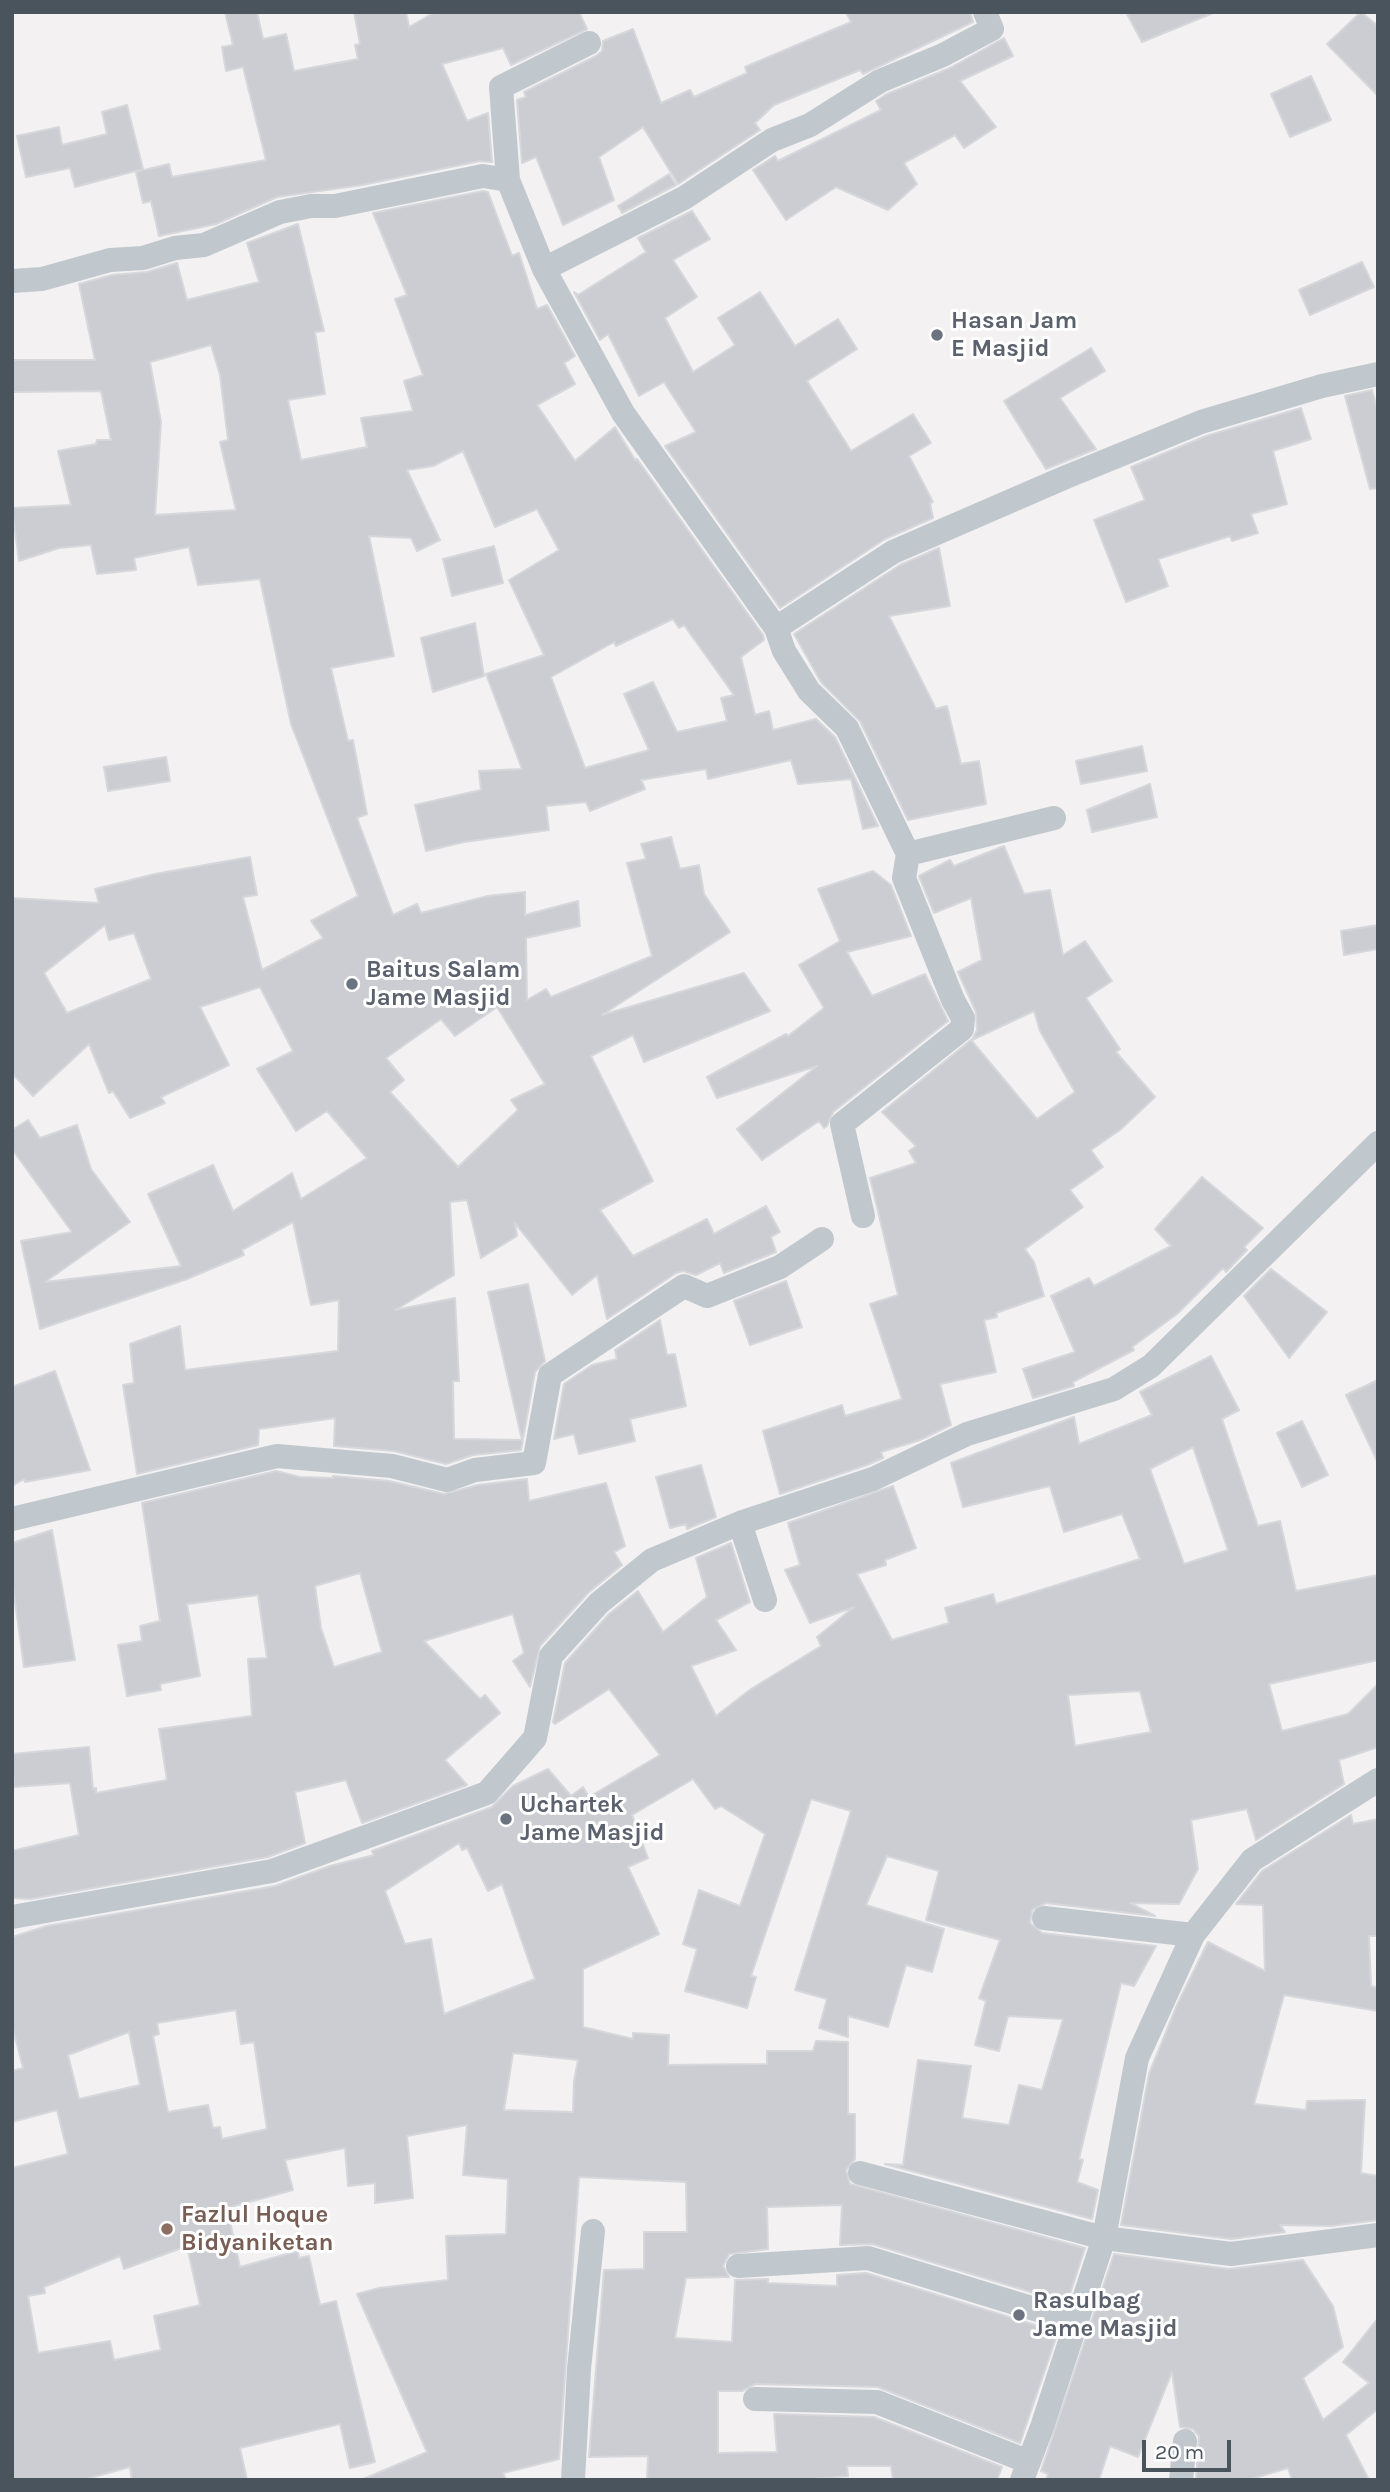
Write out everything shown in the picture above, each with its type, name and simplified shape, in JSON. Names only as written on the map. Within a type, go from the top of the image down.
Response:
[{"type":"street","points":[[544,269],[684,198],[772,140],[810,125],[880,81],[943,55],[992,29],[985,12]]},
{"type":"street","points":[[589,43],[501,88],[508,180],[544,269],[623,413],[776,628],[784,651],[809,691],[847,727],[908,854],[904,878],[953,1000],[963,1018],[962,1029],[842,1124],[863,1216]]},
{"type":"street","points":[[12,281],[42,279],[110,260],[143,258],[175,248],[204,245],[280,212],[335,206],[483,176],[508,180]]},
{"type":"street","points":[[776,628],[893,552],[1066,477],[1200,422],[1322,386],[1378,374]]},
{"type":"street","points":[[908,854],[1054,818]]},
{"type":"street","points":[[12,1917],[272,1871],[487,1793],[535,1738],[551,1656],[599,1603],[652,1560],[740,1522],[791,1509],[873,1479],[967,1434],[1114,1389],[1151,1366],[1378,1143]]},
{"type":"street","points":[[12,1519],[277,1456],[392,1466],[447,1480],[475,1470],[534,1463],[550,1375],[684,1286],[707,1296],[780,1266],[822,1239]]},
{"type":"street","points":[[740,1522],[765,1600]]},
{"type":"street","points":[[754,2399],[877,2402],[1025,2471],[1104,2238],[1137,2058],[1193,1935],[1252,1860],[1378,1780]]},
{"type":"street","points":[[1044,1918],[1193,1935]]},
{"type":"street","points":[[860,2174],[1104,2238],[1231,2254],[1378,2235]]},
{"type":"street","points":[[573,2480],[579,2369],[593,2231]]},
{"type":"street","points":[[738,2266],[869,2258],[1077,2322]]},
{"type":"street","points":[[1181,2480],[1185,2441]]},
{"type":"building","points":[[225,12],[257,12],[263,39],[286,34],[294,71],[358,59],[355,45],[360,44],[354,12],[406,12],[409,27],[435,12],[579,12],[587,29],[511,65],[503,48],[442,64],[467,121],[488,113],[492,162],[480,161],[362,185],[277,197],[216,224],[159,236],[151,201],[143,203],[136,172],[169,164],[172,177],[266,160],[243,67],[226,71],[222,47],[233,45]]},
{"type":"building","points":[[846,12],[970,12],[973,22],[863,74],[860,70],[774,105],[755,123],[760,130],[678,184],[643,127],[599,157],[614,200],[563,225],[536,157],[522,163],[517,100],[526,97],[524,92],[596,56],[602,51],[603,41],[633,29],[661,103],[690,90],[694,97],[747,73],[745,67],[851,22]]},
{"type":"building","points":[[1126,12],[1213,12],[1213,13],[1142,42]]},
{"type":"building","points":[[1361,12],[1378,26],[1378,96],[1327,44]]},
{"type":"building","points":[[1004,38],[1013,56],[960,81],[996,127],[964,148],[955,135],[904,163],[917,184],[888,210],[836,187],[786,220],[753,170],[775,156],[778,161],[881,110],[876,101],[887,94],[950,68]]},
{"type":"building","points":[[1311,76],[1331,120],[1290,137],[1271,94]]},
{"type":"building","points":[[127,105],[143,169],[75,187],[70,168],[26,177],[17,136],[59,127],[62,145],[107,134],[102,112]]},
{"type":"building","points":[[669,174],[676,185],[622,213],[618,206]]},
{"type":"building","points":[[488,192],[512,256],[519,253],[537,309],[547,305],[575,356],[564,363],[575,384],[537,405],[575,461],[615,427],[635,460],[637,459],[763,635],[764,640],[741,657],[755,715],[769,711],[773,730],[816,719],[835,737],[878,826],[863,829],[851,779],[798,784],[791,760],[708,779],[706,769],[641,780],[645,789],[590,811],[586,802],[546,806],[549,830],[464,842],[426,851],[415,805],[481,790],[479,771],[522,769],[486,674],[544,655],[509,580],[559,550],[537,509],[495,527],[463,451],[433,466],[407,470],[440,540],[417,551],[411,538],[369,536],[394,656],[331,668],[348,741],[353,740],[367,814],[357,818],[393,915],[417,904],[421,913],[488,896],[525,892],[525,915],[578,901],[580,926],[526,938],[527,1000],[546,989],[551,997],[652,956],[627,863],[646,859],[641,844],[671,837],[680,869],[699,865],[704,894],[730,932],[602,1015],[744,973],[770,1011],[644,1062],[633,1035],[591,1056],[653,1181],[600,1210],[633,1256],[707,1219],[714,1234],[766,1206],[780,1232],[771,1237],[776,1252],[724,1273],[720,1263],[696,1275],[683,1271],[676,1273],[607,1319],[597,1275],[572,1295],[515,1223],[517,1236],[481,1258],[467,1200],[450,1202],[454,1275],[395,1310],[455,1298],[459,1381],[453,1381],[454,1439],[522,1440],[488,1292],[528,1284],[545,1361],[535,1372],[521,1450],[473,1455],[446,1464],[394,1451],[334,1446],[335,1418],[259,1429],[258,1445],[137,1474],[123,1385],[134,1383],[130,1344],[180,1326],[185,1370],[338,1351],[339,1300],[311,1305],[293,1222],[242,1250],[244,1255],[187,1279],[40,1329],[21,1241],[72,1232],[12,1149],[12,1130],[28,1120],[40,1138],[77,1125],[91,1169],[130,1222],[45,1282],[181,1266],[148,1194],[213,1165],[233,1211],[292,1173],[301,1199],[367,1158],[327,1111],[296,1131],[257,1069],[293,1051],[260,987],[200,1007],[229,1065],[161,1097],[165,1103],[130,1118],[113,1091],[109,1093],[89,1044],[33,1096],[12,1073],[12,898],[99,903],[95,889],[155,874],[250,857],[257,895],[243,897],[262,970],[323,938],[311,921],[358,896],[291,724],[260,579],[198,585],[189,547],[134,558],[136,570],[97,574],[91,545],[59,548],[19,561],[12,508],[71,505],[58,451],[96,444],[97,440],[111,440],[101,391],[12,392],[12,360],[95,360],[79,284],[112,275],[147,272],[177,263],[187,300],[259,282],[247,243],[298,224],[324,331],[315,332],[325,394],[288,400],[301,460],[367,447],[361,418],[413,411],[404,381],[423,375],[395,299],[407,295],[373,213]],"holes":[[[211,345],[220,375],[228,440],[220,442],[236,510],[155,515],[161,422],[150,362]],[[673,619],[679,628],[684,625],[734,695],[721,698],[727,721],[677,732],[653,682],[624,694],[649,750],[585,768],[551,677],[614,642],[616,646]],[[105,925],[109,940],[134,933],[151,979],[67,1013],[44,973]],[[497,1007],[545,1084],[511,1100],[518,1110],[458,1167],[390,1092],[404,1080],[386,1058],[441,1019],[455,1036]]]},
{"type":"building","points":[[692,211],[710,239],[673,260],[697,297],[665,318],[693,372],[735,345],[718,318],[760,292],[795,346],[838,319],[857,349],[807,381],[851,451],[913,414],[931,443],[909,456],[933,502],[930,503],[933,518],[885,539],[780,608],[665,446],[696,432],[664,382],[639,396],[608,334],[600,340],[574,292],[578,295],[646,252],[638,238]]},
{"type":"building","points":[[1362,262],[1374,287],[1310,315],[1299,290]]},
{"type":"building","points":[[1091,348],[1105,371],[1060,398],[1096,449],[1046,469],[1004,401]]},
{"type":"building","points":[[1372,390],[1378,412],[1378,488],[1370,489],[1345,396]]},
{"type":"building","points":[[1301,408],[1311,439],[1273,451],[1287,504],[1251,514],[1258,533],[1232,541],[1230,536],[1158,559],[1168,586],[1126,602],[1094,520],[1145,500],[1131,467],[1206,436]]},
{"type":"building","points":[[494,546],[503,583],[452,596],[443,559]]},
{"type":"building","points":[[939,548],[950,606],[889,616],[936,709],[947,706],[961,764],[979,761],[986,804],[908,820],[860,721],[821,682],[794,634],[900,565]]},
{"type":"building","points":[[475,623],[484,676],[433,692],[421,638]]},
{"type":"building","points":[[1142,746],[1147,771],[1081,784],[1076,761]]},
{"type":"building","points":[[166,757],[170,781],[108,791],[104,767]]},
{"type":"building","points":[[1150,784],[1157,817],[1092,832],[1087,810]]},
{"type":"building","points":[[1004,846],[1024,894],[1050,890],[1063,955],[1085,941],[1112,981],[1086,998],[1120,1049],[1116,1052],[1155,1097],[1120,1130],[1091,1150],[1103,1167],[1070,1190],[1083,1207],[1025,1249],[1034,1262],[1044,1296],[984,1320],[996,1372],[940,1384],[951,1425],[920,1440],[881,1452],[883,1458],[867,1465],[780,1494],[763,1431],[842,1405],[845,1416],[902,1399],[870,1304],[898,1295],[870,1178],[916,1163],[909,1151],[916,1146],[882,1112],[971,1040],[1037,1119],[1075,1092],[1040,1031],[1034,1011],[972,1040],[977,1030],[976,1012],[958,972],[982,960],[971,898],[934,913],[919,876],[950,860],[954,866]]},
{"type":"building","points":[[873,871],[891,885],[911,936],[847,952],[872,996],[925,974],[948,1021],[833,1112],[827,1126],[824,1128],[819,1121],[762,1160],[737,1129],[817,1066],[717,1098],[707,1077],[786,1034],[788,1036],[824,1008],[799,965],[840,941],[818,889]]},
{"type":"building","points":[[1378,925],[1378,949],[1344,955],[1341,931]]},
{"type":"building","points":[[1202,1177],[1263,1228],[1244,1247],[1247,1250],[1226,1272],[1223,1268],[1177,1314],[1132,1347],[1134,1350],[1073,1382],[1074,1386],[1033,1398],[1023,1369],[1075,1352],[1051,1296],[1089,1278],[1094,1286],[1171,1246],[1155,1229]]},
{"type":"building","points":[[1271,1269],[1327,1312],[1289,1358],[1244,1296]]},
{"type":"building","points":[[786,1281],[802,1327],[750,1345],[734,1301]]},
{"type":"building","points":[[660,1320],[667,1355],[675,1354],[686,1406],[630,1419],[635,1441],[579,1454],[574,1434],[554,1439],[564,1384],[592,1365],[617,1359],[615,1350]]},
{"type":"building","points":[[1211,1356],[1239,1410],[1222,1419],[1258,1526],[1280,1521],[1296,1591],[1378,1575],[1378,1660],[1269,1684],[1282,1731],[1348,1714],[1378,1684],[1378,1747],[1339,1760],[1344,1784],[1256,1840],[1247,1809],[1191,1820],[1198,1869],[1179,1904],[1130,1903],[1155,1916],[1046,1903],[1032,1910],[1030,1923],[1042,1933],[1156,1946],[1134,1986],[1121,1983],[1079,2159],[1083,2160],[1077,2182],[1098,2190],[1092,2219],[885,2164],[903,2165],[918,2060],[971,2066],[962,2118],[1009,2125],[1019,2085],[1042,2090],[1063,2019],[1008,2016],[999,2051],[975,2045],[986,2001],[979,1998],[1000,1940],[926,1920],[939,1871],[887,1856],[866,1905],[944,1929],[932,1972],[906,1965],[888,2027],[848,2016],[848,2037],[819,2028],[827,1999],[795,1990],[851,1811],[811,1799],[751,1976],[756,1977],[747,2008],[685,1991],[697,1949],[683,1944],[699,1890],[740,1906],[765,1834],[721,1806],[715,1809],[693,1779],[632,1815],[648,1858],[628,1867],[659,1934],[583,1969],[583,2027],[633,2039],[633,2033],[669,2035],[668,2065],[767,2064],[767,2051],[813,2051],[816,2041],[848,2042],[848,2114],[855,2114],[855,2159],[846,2170],[850,2184],[1085,2248],[1067,2303],[872,2244],[840,2245],[842,2205],[767,2207],[768,2249],[729,2254],[723,2266],[729,2277],[686,2278],[675,2338],[732,2342],[735,2280],[768,2279],[768,2283],[837,2286],[837,2275],[866,2273],[1058,2332],[1020,2443],[878,2387],[755,2384],[742,2391],[718,2391],[718,2453],[777,2452],[774,2414],[874,2417],[1002,2467],[997,2480],[893,2480],[891,2466],[847,2466],[848,2476],[799,2480],[647,2480],[648,2456],[589,2457],[604,2270],[644,2269],[644,2232],[687,2232],[686,2182],[579,2177],[559,2459],[503,2473],[506,2480],[361,2480],[427,2452],[357,2294],[379,2288],[448,2280],[446,2236],[506,2234],[508,2179],[463,2175],[467,2125],[407,2136],[413,2198],[375,2203],[375,2183],[348,2186],[345,2148],[285,2160],[293,2190],[227,2208],[240,2267],[298,2251],[299,2258],[309,2256],[320,2305],[336,2301],[375,2462],[350,2468],[340,2424],[240,2448],[247,2480],[132,2480],[130,2467],[82,2480],[12,2480],[12,2168],[68,2154],[57,2110],[12,2122],[12,2071],[23,2068],[12,2025],[12,1937],[47,1926],[275,1886],[330,1866],[374,1855],[372,1851],[492,1807],[513,1786],[548,1769],[571,1796],[583,1787],[589,1797],[660,1755],[609,1689],[555,1724],[553,1722],[565,1663],[609,1614],[638,1591],[663,1632],[707,1597],[696,1558],[731,1543],[750,1602],[716,1620],[736,1650],[691,1666],[716,1716],[751,1689],[821,1646],[817,1637],[854,1607],[810,1623],[785,1570],[800,1565],[788,1523],[893,1486],[916,1548],[885,1560],[886,1565],[857,1574],[892,1640],[949,1623],[945,1608],[993,1594],[996,1604],[1140,1559],[1122,1514],[1064,1532],[1050,1486],[963,1507],[951,1463],[1074,1417],[1079,1444],[1152,1415],[1140,1392]],"holes":[[[1193,1447],[1228,1550],[1184,1564],[1150,1469]],[[1140,1691],[1151,1732],[1075,1746],[1068,1695]],[[459,1843],[462,1850],[467,1848],[488,1891],[502,1884],[535,1979],[444,2014],[431,1939],[405,1944],[385,1891]],[[236,2010],[241,2044],[254,2042],[267,2129],[222,2139],[220,2127],[213,2128],[208,2105],[168,2112],[153,2036],[159,2034],[157,2023]],[[129,2032],[140,2085],[79,2099],[68,2055]],[[513,2053],[578,2060],[573,2112],[504,2110]],[[187,2246],[200,2305],[154,2316],[161,2350],[114,2360],[110,2341],[38,2353],[28,2296],[45,2293],[44,2287],[120,2256],[124,2269]]]},
{"type":"building","points":[[55,1371],[90,1470],[25,1482],[24,1479],[12,1486],[12,1387]]},
{"type":"building","points":[[1378,1380],[1378,1463],[1346,1395]]},
{"type":"building","points":[[1302,1421],[1328,1475],[1302,1487],[1277,1433]]},
{"type":"building","points":[[701,1465],[716,1517],[687,1529],[686,1524],[670,1528],[656,1477]]},
{"type":"building","points":[[276,1471],[300,1477],[333,1476],[389,1481],[444,1494],[478,1485],[527,1479],[529,1501],[606,1483],[625,1546],[614,1552],[622,1565],[588,1593],[540,1646],[530,1687],[513,1661],[524,1653],[513,1614],[424,1641],[480,1699],[485,1695],[500,1713],[445,1760],[467,1785],[362,1823],[346,1780],[295,1792],[305,1843],[268,1857],[31,1899],[12,1898],[12,1851],[79,1835],[70,1783],[14,1787],[12,1754],[89,1747],[93,1789],[96,1788],[96,1793],[167,1780],[159,1729],[252,1716],[248,1659],[267,1658],[258,1595],[187,1604],[200,1676],[160,1684],[161,1690],[127,1696],[118,1645],[142,1641],[140,1626],[160,1621],[142,1503]],"holes":[[[360,1573],[382,1652],[334,1667],[321,1628],[315,1586]]]},
{"type":"building","points":[[52,1530],[75,1660],[24,1667],[12,1579],[12,1543]]},
{"type":"building","points":[[1351,1815],[1353,1824],[1378,1819],[1378,1936],[1369,1936],[1371,1986],[1378,1988],[1378,2011],[1284,1995],[1254,2104],[1306,2110],[1307,2101],[1365,2100],[1361,2173],[1378,2176],[1378,2220],[1331,2226],[1280,2225],[1285,2232],[1231,2239],[1121,2225],[1149,2074],[1177,2005],[1208,1942],[1265,1971],[1263,1905],[1236,1904],[1262,1871]]},
{"type":"building","points":[[1114,2254],[1229,2269],[1303,2260],[1333,2306],[1343,2347],[1303,2378],[1323,2420],[1369,2383],[1343,2362],[1378,2318],[1378,2409],[1346,2435],[1369,2480],[1292,2480],[1288,2468],[1248,2480],[1196,2480],[1199,2436],[1193,2429],[1180,2427],[1172,2372],[1138,2457],[1110,2446],[1099,2480],[1046,2480],[1048,2474],[1041,2471]]},
{"type":"place","name":"Hasan Jam E Masjid","points":[[937,335]]},
{"type":"place","name":"Baitus Salam Jame Masjid","points":[[352,984]]},
{"type":"place","name":"Uchartek Jame Masjid","points":[[506,1819]]},
{"type":"place","name":"Fazlul Hoque Bidyaniketan","points":[[167,2229]]},
{"type":"place","name":"Rasulbag Jame Masjid","points":[[1019,2315]]}]
